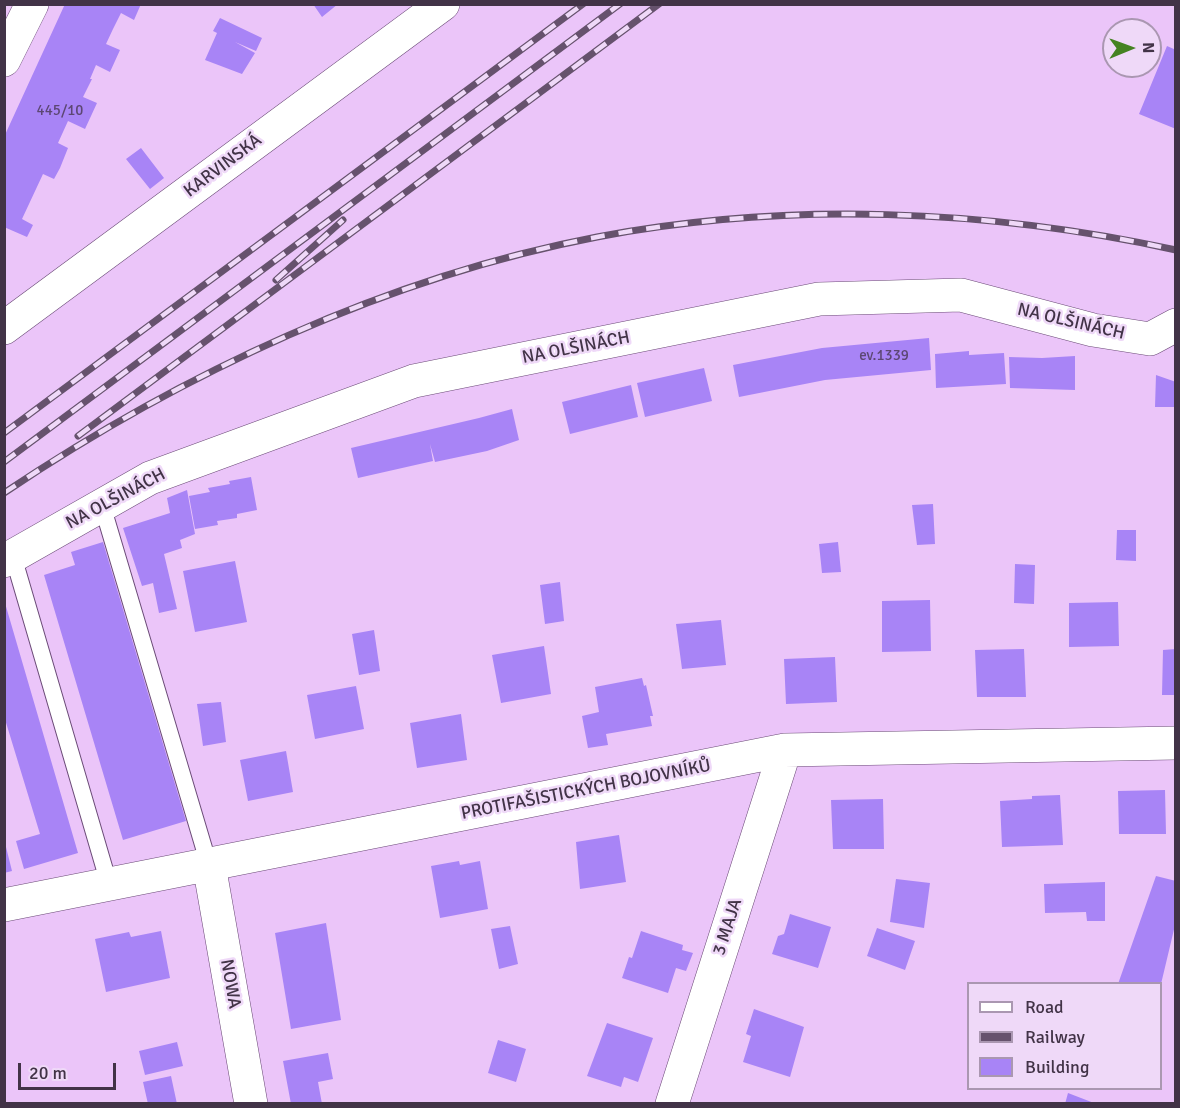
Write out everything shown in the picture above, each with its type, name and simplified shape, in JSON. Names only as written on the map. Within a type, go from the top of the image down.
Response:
[{"type":"street","points":[[4,60],[32,4]]},
{"type":"street","name":"KARVINSKÁ","points":[[4,328],[443,4]]},
{"type":"street","name":"NA OLŠINÁCH","points":[[9,558],[150,478],[414,381],[819,299],[961,295],[1093,330],[1150,339],[1176,325]]},
{"type":"street","name":"PROTIFAŠISTICKÝCH BOJOVNÍKŮ","points":[[4,904],[785,750],[1176,743]]},
{"type":"street","name":"3 MAJA","points":[[672,1104],[785,750]]},
{"type":"street","name":"NOWA","points":[[209,865],[251,1104]]},
{"type":"lane","points":[[102,505],[209,865]]},
{"type":"lane","points":[[9,558],[109,884]]},
{"type":"building","points":[[65,4],[141,4],[134,20],[121,13],[113,29],[106,44],[120,50],[110,72],[96,65],[83,97],[97,103],[85,129],[68,121],[58,143],[68,148],[60,168],[54,179],[43,174],[22,219],[33,225],[27,237],[4,227],[4,137]]},
{"type":"building","points":[[313,4],[338,4],[322,17]]},
{"type":"building","points":[[220,18],[262,38],[256,51],[235,42],[255,53],[242,74],[205,60],[217,33],[213,31]]},
{"type":"building","points":[[1167,46],[1176,50],[1176,129],[1139,114],[1154,78],[1162,78],[1162,58]]},
{"type":"building","points":[[141,148],[164,178],[150,189],[126,159]]},
{"type":"building","points":[[929,338],[931,370],[825,380],[739,397],[733,365],[822,348]]},
{"type":"building","points":[[969,351],[969,355],[1004,353],[1006,384],[936,388],[935,354]]},
{"type":"building","points":[[1075,356],[1075,390],[1010,388],[1009,357]]},
{"type":"building","points":[[704,368],[712,401],[645,417],[637,383]]},
{"type":"building","points":[[1156,375],[1176,382],[1176,407],[1155,407]]},
{"type":"building","points":[[631,385],[638,417],[570,434],[562,402]]},
{"type":"building","points":[[512,409],[519,440],[487,451],[435,462],[430,444],[433,461],[358,478],[351,448]]},
{"type":"building","points":[[251,477],[257,510],[237,514],[237,518],[217,521],[218,525],[195,529],[189,496],[210,492],[208,488],[230,484],[229,481]]},
{"type":"building","points":[[187,490],[195,534],[180,540],[182,548],[164,554],[177,609],[159,613],[153,583],[142,586],[123,528],[170,513],[167,498]]},
{"type":"building","points":[[933,504],[935,544],[917,545],[912,505]]},
{"type":"building","points":[[1117,530],[1136,530],[1136,561],[1116,560]]},
{"type":"building","points":[[103,542],[186,821],[123,840],[44,575],[75,565],[71,552]]},
{"type":"building","points":[[838,542],[841,572],[822,573],[819,544]]},
{"type":"building","points":[[235,561],[247,622],[195,632],[183,571]]},
{"type":"building","points":[[1015,564],[1035,565],[1034,604],[1014,603]]},
{"type":"building","points":[[560,582],[564,621],[545,624],[540,585]]},
{"type":"building","points":[[930,600],[931,651],[882,652],[882,601]]},
{"type":"building","points":[[1118,602],[1119,646],[1069,647],[1069,603]]},
{"type":"building","points":[[5,603],[78,853],[24,869],[16,841],[40,834],[4,716]]},
{"type":"building","points":[[721,620],[726,665],[682,669],[676,624]]},
{"type":"building","points":[[374,630],[380,671],[359,675],[352,634]]},
{"type":"building","points":[[544,646],[551,694],[501,703],[492,655]]},
{"type":"building","points":[[1024,649],[1026,697],[977,697],[975,650]]},
{"type":"building","points":[[1176,649],[1176,695],[1162,695],[1163,650]]},
{"type":"building","points":[[835,657],[837,702],[786,704],[784,659]]},
{"type":"building","points":[[642,678],[644,686],[646,685],[653,716],[650,716],[652,726],[606,734],[608,745],[588,748],[582,716],[599,712],[595,687]]},
{"type":"building","points":[[356,686],[364,729],[315,739],[307,695]]},
{"type":"building","points":[[221,702],[226,742],[203,746],[197,704]]},
{"type":"building","points":[[461,714],[467,760],[417,768],[410,723]]},
{"type":"building","points":[[286,751],[293,792],[248,801],[240,760]]},
{"type":"building","points":[[1165,790],[1166,834],[1119,834],[1118,791]]},
{"type":"building","points":[[1060,795],[1063,845],[1002,847],[1000,801]]},
{"type":"building","points":[[883,799],[884,849],[833,849],[831,800]]},
{"type":"building","points":[[619,835],[626,882],[580,889],[576,842]]},
{"type":"building","points":[[4,839],[12,871],[4,873]]},
{"type":"building","points":[[459,861],[460,865],[480,861],[488,909],[440,918],[431,866]]},
{"type":"building","points":[[1156,876],[1176,881],[1176,921],[1161,982],[1119,982]]},
{"type":"building","points":[[896,879],[930,883],[924,928],[890,922]]},
{"type":"building","points":[[1105,882],[1105,921],[1087,921],[1086,912],[1045,913],[1044,884]]},
{"type":"building","points":[[790,914],[831,927],[818,968],[772,954],[778,936],[784,934]]},
{"type":"building","points":[[326,923],[341,1020],[291,1029],[275,933]]},
{"type":"building","points":[[510,926],[518,964],[499,969],[491,929]]},
{"type":"building","points":[[877,928],[915,941],[905,970],[867,956]]},
{"type":"building","points":[[161,931],[170,978],[106,992],[95,939],[129,932],[131,937]]},
{"type":"building","points":[[641,931],[683,945],[682,950],[693,953],[686,971],[676,968],[668,993],[622,978]]},
{"type":"building","points":[[754,1009],[804,1027],[790,1077],[743,1062],[751,1036],[746,1034]]},
{"type":"building","points":[[607,1023],[653,1038],[638,1082],[624,1077],[621,1087],[587,1076]]},
{"type":"building","points":[[498,1040],[526,1049],[516,1082],[488,1073]]},
{"type":"building","points":[[177,1042],[183,1066],[145,1075],[139,1051]]},
{"type":"building","points":[[328,1053],[333,1079],[318,1082],[322,1104],[291,1104],[283,1061]]},
{"type":"building","points":[[171,1076],[177,1104],[148,1104],[143,1082]]},
{"type":"building","points":[[1068,1093],[1094,1103],[1094,1104],[1065,1104]]},
{"type":"railway","points":[[4,433],[583,4]]},
{"type":"railway","points":[[4,462],[620,4]]},
{"type":"railway","points":[[78,436],[659,4]]},
{"type":"railway","points":[[4,493],[72,449],[142,408],[288,335],[364,304],[441,277],[518,255],[597,237],[741,218],[814,214],[887,215],[960,218],[1033,226],[1105,236],[1176,250]]},
{"type":"railway","points":[[276,280],[343,220]]}]
